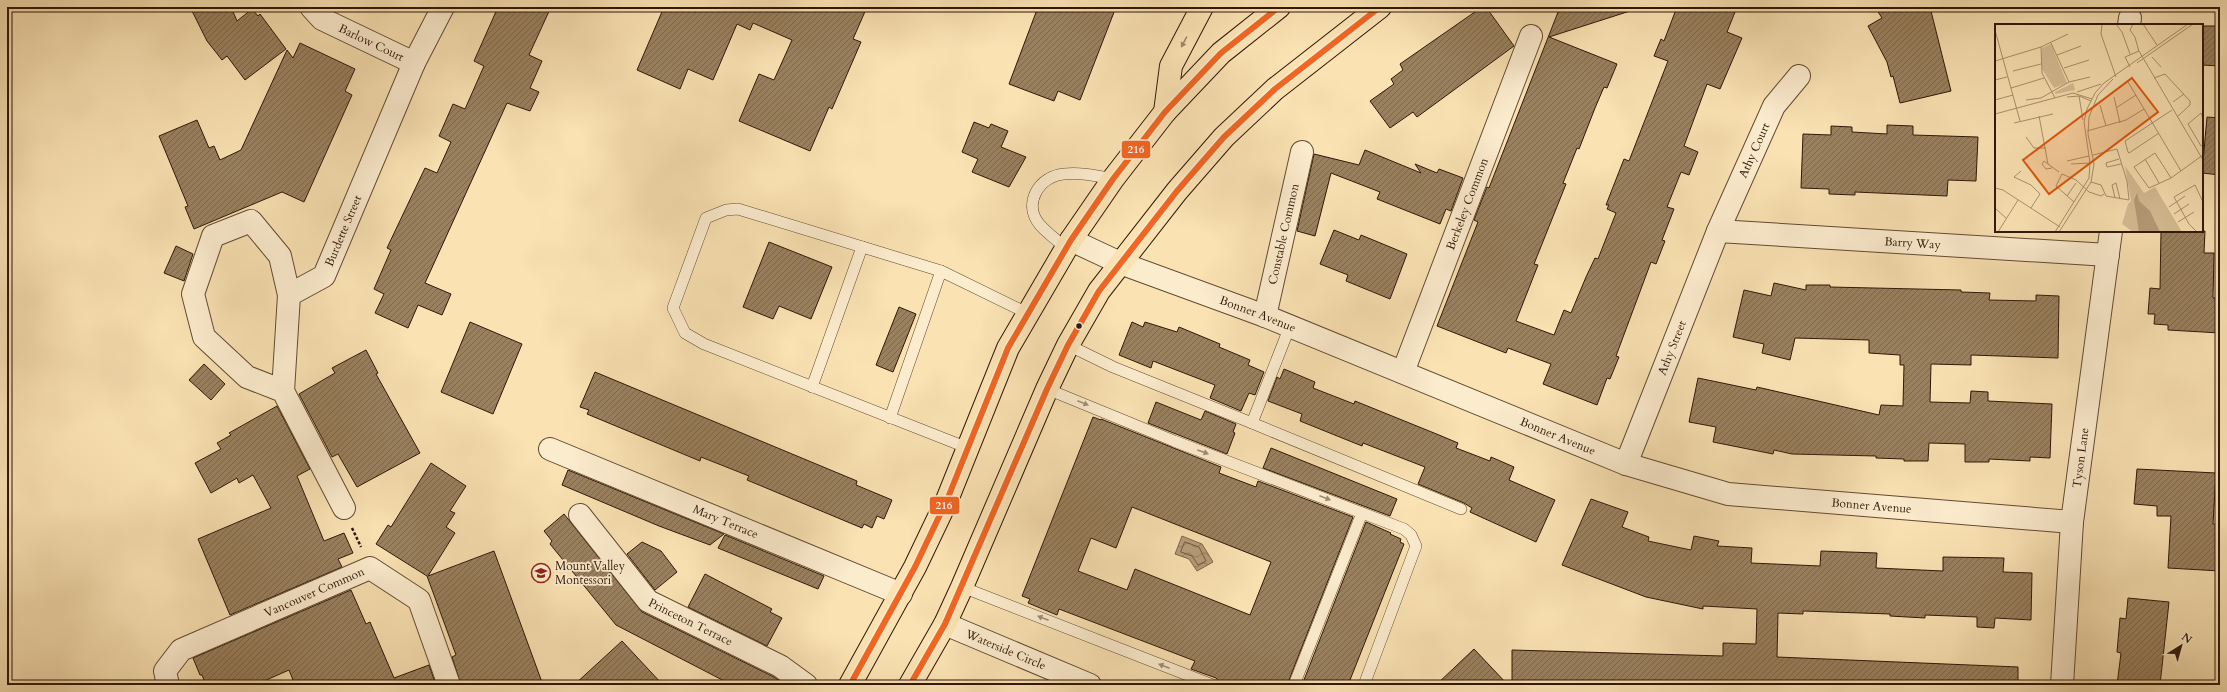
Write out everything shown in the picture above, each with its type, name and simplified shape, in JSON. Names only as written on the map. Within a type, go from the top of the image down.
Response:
[{"type":"main road","points":[[1165,112],[1171,66],[1202,7]]},
{"type":"main road","points":[[850,685],[901,594],[948,500],[1008,348],[1027,313],[1069,244],[1113,179],[1165,112],[1221,53],[1279,7]]},
{"type":"main road","points":[[910,685],[945,624],[1047,389],[1068,345],[1099,291],[1177,191],[1224,137],[1275,89],[1380,7]]},
{"type":"street","name":"Barlow Court","points":[[311,7],[322,19],[414,62]]},
{"type":"street","name":"Burdette Street","points":[[289,295],[324,276],[414,62],[443,7]]},
{"type":"street","name":"Berkeley Common","points":[[1403,372],[1531,36]]},
{"type":"street","name":"Athy Court","points":[[1718,231],[1774,106],[1799,76]]},
{"type":"street","name":"Constable Common","points":[[1265,316],[1302,152]]},
{"type":"street","points":[[283,391],[247,377],[204,337],[193,294],[213,236],[251,221],[280,256],[289,295],[283,391],[344,508]]},
{"type":"street","name":"Barry Way","points":[[1718,231],[2108,255]]},
{"type":"street","name":"Athy Street","points":[[1626,464],[1718,231]]},
{"type":"street","name":"Tyson Lane","points":[[2062,685],[2072,522],[2110,232]]},
{"type":"street","name":"Bonner Avenue","points":[[1069,244],[1265,316],[1626,464],[1728,494],[2072,522]]},
{"type":"street","name":"Mary Terrace","points":[[550,449],[901,594]]},
{"type":"street","name":"Princeton Terrace","points":[[580,515],[648,600],[780,666],[806,685]]},
{"type":"street","name":"Vancouver Common","points":[[168,685],[165,671],[182,650],[370,568],[419,600],[449,685]]},
{"type":"street","name":"Waterside Circle","points":[[945,624],[1090,685]]},
{"type":"lane","points":[[1069,244],[1040,225],[1034,213],[1033,202],[1039,186],[1049,179],[1062,174],[1085,174],[1113,179]]},
{"type":"lane","points":[[968,448],[704,344],[685,333],[673,308],[706,218],[726,210],[738,209],[941,271],[1027,313]]},
{"type":"lane","points":[[812,387],[862,247]]},
{"type":"lane","points":[[890,418],[941,271]]},
{"type":"lane","points":[[1252,423],[1290,326]]},
{"type":"lane","points":[[1068,345],[1113,367],[1460,509]]},
{"type":"lane","points":[[1047,389],[1174,441],[1404,529],[1411,535],[1416,546],[1364,685]]},
{"type":"lane","points":[[1294,685],[1362,513]]},
{"type":"lane","points":[[962,587],[1213,685]]},
{"type":"path","points":[[344,508],[370,568]]},
{"type":"water","points":[[1182,536],[1202,544],[1213,562],[1197,571],[1189,559],[1175,554]]},
{"type":"building","points":[[190,7],[231,7],[237,21],[252,9],[258,16],[260,14],[286,49],[245,80],[227,56],[222,60],[207,41]]},
{"type":"building","points":[[498,7],[551,7],[529,55],[542,61],[530,88],[539,92],[530,111],[507,103],[425,283],[451,294],[442,315],[418,305],[408,328],[375,313],[384,294],[374,289],[391,250],[387,248],[425,168],[437,173],[451,142],[439,136],[453,104],[465,109],[484,66],[474,61]]},
{"type":"building","points":[[664,7],[867,7],[853,39],[861,42],[832,109],[829,107],[810,151],[739,121],[759,74],[774,80],[792,40],[753,23],[750,30],[737,24],[713,80],[688,69],[680,89],[637,70]]},
{"type":"building","points":[[1038,7],[1116,7],[1080,100],[1058,91],[1054,101],[1009,84]]},
{"type":"building","points":[[1482,7],[1486,7],[1514,46],[1417,117],[1413,112],[1390,128],[1370,101],[1394,84],[1391,79],[1403,70],[1400,64]]},
{"type":"building","points":[[1560,7],[1629,7],[1630,11],[1549,37],[1617,64],[1607,88],[1604,87],[1579,149],[1577,148],[1563,183],[1566,184],[1534,264],[1538,265],[1516,321],[1554,335],[1564,310],[1571,313],[1595,258],[1598,259],[1616,213],[1607,209],[1609,205],[1606,205],[1624,159],[1629,161],[1668,61],[1654,56],[1661,39],[1664,41],[1677,7],[1737,7],[1727,32],[1742,38],[1720,89],[1707,84],[1684,146],[1698,152],[1689,175],[1681,172],[1667,207],[1674,209],[1662,240],[1665,241],[1656,264],[1651,262],[1616,356],[1619,357],[1610,379],[1607,378],[1597,405],[1543,384],[1551,364],[1508,348],[1506,353],[1437,326],[1478,222],[1474,220],[1487,187],[1489,188]]},
{"type":"building","points":[[1875,7],[1930,7],[1951,91],[1900,103],[1893,76],[1891,77],[1887,62],[1868,26],[1882,18]]},
{"type":"building","points":[[2203,26],[2220,26],[2220,66],[2203,65]]},
{"type":"building","points":[[300,43],[355,69],[345,91],[352,95],[304,202],[282,192],[194,229],[185,207],[188,206],[159,136],[197,120],[209,148],[214,146],[220,160],[241,150],[287,50],[293,58]]},
{"type":"building","points":[[2207,117],[2220,118],[2220,175],[2203,173]]},
{"type":"building","points":[[974,122],[989,128],[991,124],[1008,131],[1001,147],[1026,157],[1009,187],[972,172],[978,159],[962,152]]},
{"type":"building","points":[[1887,125],[1913,126],[1913,135],[1978,137],[1976,181],[1948,180],[1947,196],[1855,192],[1855,195],[1829,194],[1829,189],[1801,188],[1803,134],[1831,135],[1831,126],[1852,127],[1852,132],[1887,134]]},
{"type":"building","points":[[1365,150],[1421,173],[1415,164],[1437,173],[1439,169],[1463,178],[1451,211],[1446,209],[1440,224],[1377,199],[1380,192],[1331,173],[1315,236],[1297,231],[1314,154],[1359,165]]},
{"type":"building","points":[[1334,230],[1359,240],[1361,235],[1407,254],[1390,299],[1346,281],[1348,275],[1320,264]]},
{"type":"building","points":[[2205,231],[2204,253],[2214,253],[2213,298],[2220,298],[2220,333],[2168,330],[2168,325],[2154,324],[2155,314],[2148,314],[2150,288],[2160,289],[2161,232]]},
{"type":"building","points":[[769,242],[832,267],[811,319],[779,306],[773,319],[743,307]]},
{"type":"building","points":[[176,246],[193,254],[184,281],[164,273]]},
{"type":"building","points":[[1774,283],[1806,290],[1806,285],[1830,285],[1830,287],[1961,290],[1961,292],[1990,293],[1989,300],[2036,301],[2036,295],[2059,296],[2058,358],[1971,355],[1971,365],[1931,364],[1930,402],[1970,403],[1971,391],[1988,392],[1988,401],[2052,404],[2050,458],[2030,457],[2030,461],[1989,459],[1989,462],[1965,462],[1965,444],[1929,443],[1928,461],[1904,461],[1904,459],[1876,458],[1876,456],[1792,454],[1774,450],[1773,454],[1713,442],[1716,427],[1689,422],[1698,378],[1756,390],[1757,387],[1879,415],[1881,405],[1903,406],[1904,365],[1900,365],[1900,355],[1869,353],[1869,340],[1795,338],[1790,360],[1762,353],[1764,344],[1733,337],[1744,290],[1771,296]]},
{"type":"building","points":[[899,307],[916,314],[893,372],[876,365]]},
{"type":"building","points":[[470,322],[522,344],[493,414],[441,392]]},
{"type":"building","points":[[1132,322],[1143,327],[1145,322],[1177,332],[1179,327],[1220,344],[1219,347],[1250,360],[1248,365],[1264,372],[1255,395],[1249,393],[1241,411],[1210,398],[1215,385],[1153,361],[1151,368],[1119,355]]},
{"type":"building","points":[[366,350],[378,373],[376,374],[420,453],[357,487],[338,454],[332,457],[299,394],[335,373],[332,368]]},
{"type":"building","points":[[204,364],[225,384],[211,400],[189,380]]},
{"type":"building","points":[[1284,369],[1315,382],[1313,388],[1354,404],[1355,401],[1439,435],[1458,443],[1456,448],[1490,461],[1491,457],[1514,467],[1509,480],[1555,500],[1536,542],[1470,512],[1472,508],[1464,503],[1418,484],[1425,467],[1363,443],[1362,446],[1300,421],[1302,414],[1268,401],[1277,377],[1280,379]]},
{"type":"building","points":[[595,372],[857,481],[856,485],[892,500],[884,519],[877,516],[872,528],[864,524],[862,528],[747,480],[749,476],[701,457],[700,461],[587,414],[589,410],[580,407]]},
{"type":"building","points":[[1156,402],[1201,420],[1205,411],[1236,424],[1233,432],[1235,433],[1227,454],[1148,423]]},
{"type":"building","points":[[277,406],[310,469],[297,476],[324,541],[344,533],[353,553],[338,559],[342,567],[230,615],[198,539],[271,508],[253,475],[239,483],[237,478],[211,493],[195,463],[221,449],[217,443],[231,435],[229,433]]},
{"type":"building","points":[[1093,417],[1221,467],[1219,473],[1256,487],[1258,481],[1353,517],[1287,685],[1222,685],[1216,678],[1191,669],[1195,661],[1059,609],[1057,615],[1028,603],[1030,599],[1022,596]],"holes":[[[1132,507],[1271,562],[1250,615],[1135,569],[1127,590],[1078,571],[1091,538],[1116,548]]]},
{"type":"building","points":[[1271,448],[1397,499],[1390,516],[1263,468]]},
{"type":"building","points":[[431,463],[466,486],[450,511],[455,513],[446,527],[455,533],[428,576],[494,551],[543,685],[461,685],[452,657],[456,655],[427,576],[376,544],[388,525],[391,527]]},
{"type":"building","points":[[2137,469],[2216,473],[2213,524],[2220,525],[2220,571],[2168,568],[2171,516],[2157,516],[2157,506],[2134,504]]},
{"type":"building","points":[[568,470],[724,534],[710,545],[659,526],[562,485]]},
{"type":"building","points":[[1591,499],[1628,512],[1622,527],[1649,537],[1648,541],[1691,550],[1694,536],[1719,541],[1717,546],[1752,548],[1751,563],[1820,566],[1821,551],[1877,553],[1876,568],[1943,571],[1943,557],[2004,558],[2003,572],[2032,573],[2031,620],[1995,618],[1994,628],[1977,627],[1977,617],[1925,615],[1925,618],[1890,616],[1890,614],[1803,611],[1803,614],[1778,613],[1777,657],[2018,667],[2018,685],[1512,685],[1512,650],[1723,656],[1723,643],[1756,644],[1757,609],[1703,606],[1703,609],[1646,597],[1562,565]]},
{"type":"building","points":[[564,514],[642,612],[774,677],[785,685],[732,685],[616,625],[550,544],[552,541],[544,531]]},
{"type":"building","points":[[1366,522],[1391,533],[1390,534],[1401,539],[1400,542],[1404,544],[1348,685],[1302,685]]},
{"type":"building","points":[[725,535],[824,576],[818,589],[718,548]]},
{"type":"building","points":[[642,542],[661,551],[677,572],[655,590],[627,554]]},
{"type":"building","points":[[705,574],[772,609],[770,612],[782,618],[767,646],[688,607]]},
{"type":"building","points":[[351,590],[366,624],[370,622],[394,678],[429,665],[436,685],[295,685],[289,670],[255,685],[206,685],[193,658]]},
{"type":"building","points":[[2128,598],[2169,602],[2160,685],[2117,685],[2121,653],[2117,652],[2120,618],[2126,619]]},
{"type":"building","points":[[622,641],[663,685],[574,685]]},
{"type":"building","points":[[1474,649],[1508,685],[1436,685]]},
{"type":"transit line","name":"216","points":[[850,685],[915,567],[947,500],[1008,348],[1071,240],[1113,179],[1165,112],[1221,53],[1279,7]]},
{"type":"transit line","name":"216","points":[[910,685],[945,624],[1047,389],[1068,345],[1099,291],[1177,191],[1224,137],[1275,89],[1380,7]]},
{"type":"place","name":"Mount Valley Montessori","points":[[541,573]]}]
